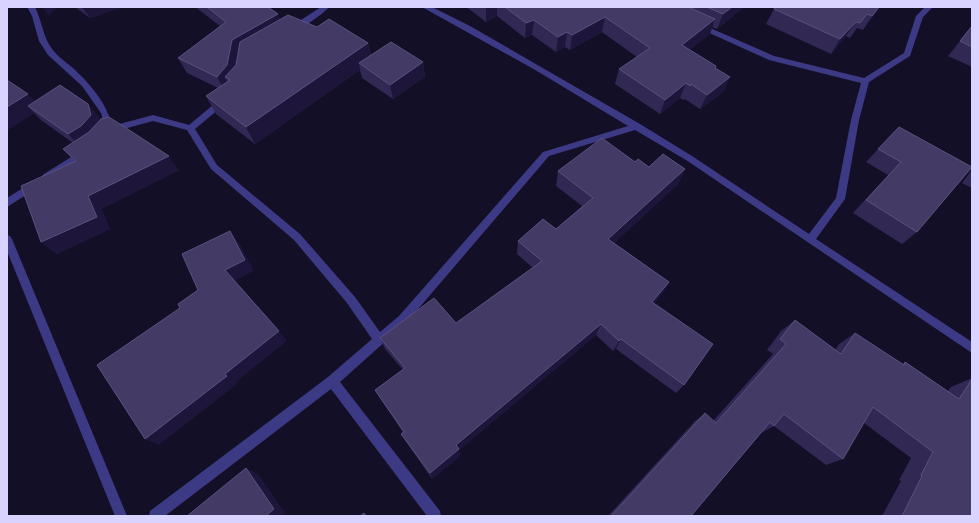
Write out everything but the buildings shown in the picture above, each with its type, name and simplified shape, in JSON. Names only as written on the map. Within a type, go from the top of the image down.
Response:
[{"type":"street","points":[[31,7],[36,16],[42,41],[51,53],[85,84],[105,113],[109,130]]},
{"type":"street","points":[[285,33],[314,16],[325,7]]},
{"type":"street","points":[[426,7],[481,35],[689,158],[972,348]]},
{"type":"street","points":[[810,240],[840,199],[855,120],[865,80],[907,54],[920,16],[928,7]]},
{"type":"street","points":[[693,23],[772,58],[865,80]]},
{"type":"street","points":[[190,128],[218,106],[227,96]]},
{"type":"street","points":[[101,139],[109,130],[153,118],[190,128],[200,147],[214,166],[297,237],[351,300],[379,340]]},
{"type":"street","points":[[155,516],[332,381],[403,320],[546,154],[637,126]]},
{"type":"street","points":[[7,203],[91,147]]},
{"type":"street","points":[[7,239],[121,516]]},
{"type":"street","points":[[332,381],[436,516]]}]
